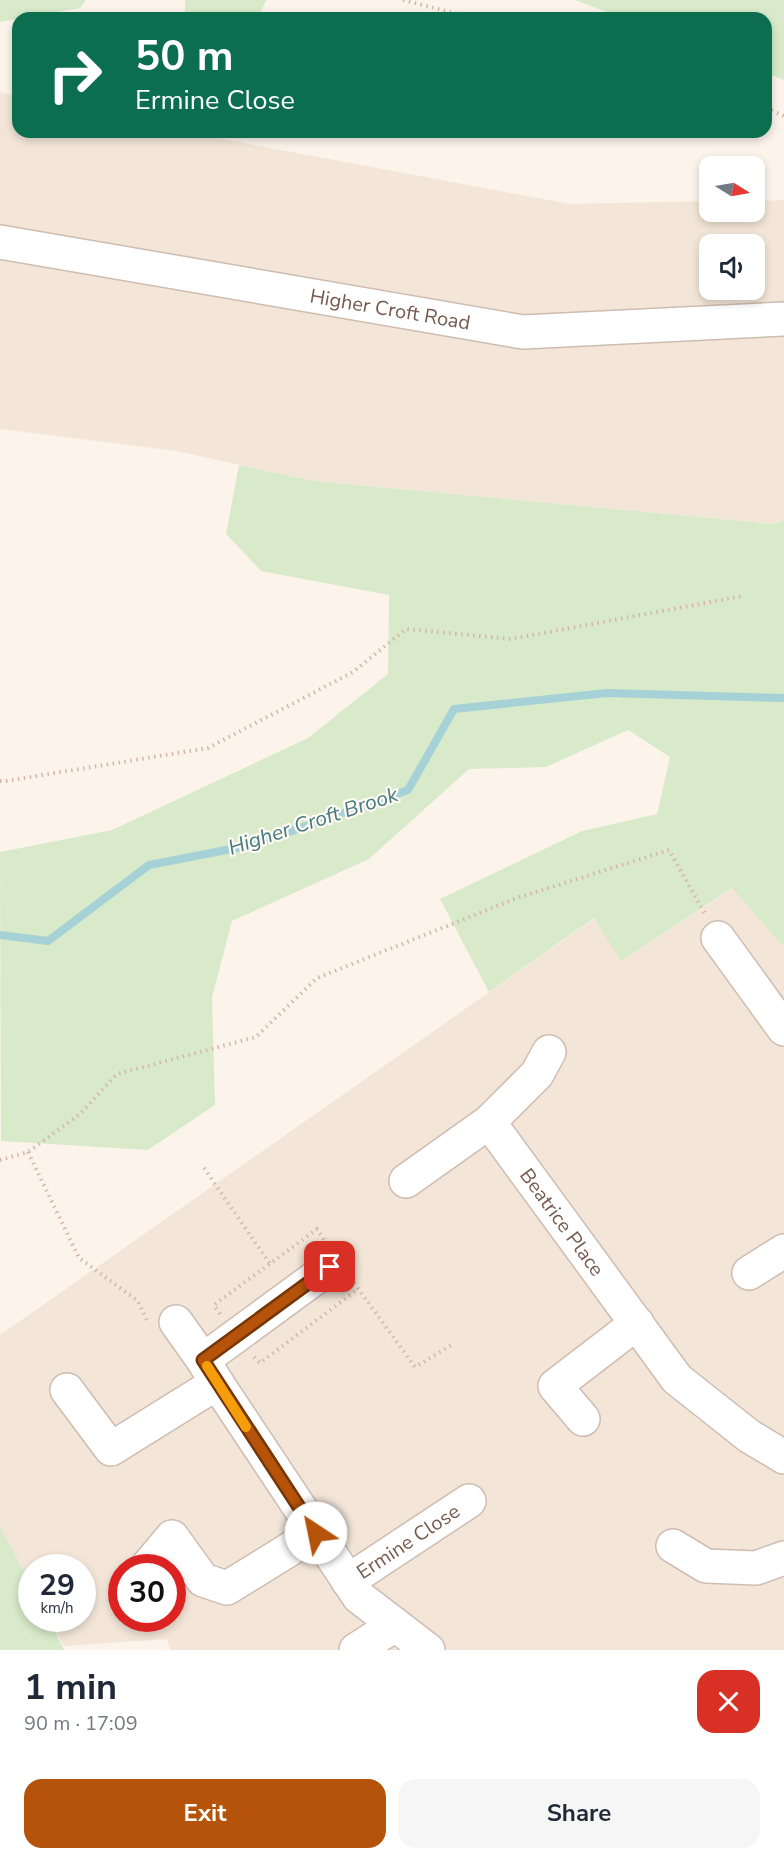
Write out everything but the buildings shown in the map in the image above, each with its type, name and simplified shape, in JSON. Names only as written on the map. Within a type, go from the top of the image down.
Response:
[{"type":"street","name":"Higher Croft Road","points":[[0,242],[522,332],[784,319]]},
{"type":"street","points":[[718,938],[784,1029]]},
{"type":"street","points":[[406,1181],[489,1122],[537,1074],[549,1052]]},
{"type":"street","name":"Beatrice Place","points":[[489,1122],[677,1379],[749,1436],[784,1457]]},
{"type":"street","points":[[749,1273],[784,1251]]},
{"type":"street","points":[[67,1390],[111,1449],[210,1372],[330,1267]]},
{"type":"street","name":"Ermine Close","points":[[176,1322],[359,1598],[428,1650]]},
{"type":"street","points":[[583,1419],[555,1386],[637,1323]]},
{"type":"street","name":"Ermine Close","points":[[348,1581],[469,1501]]},
{"type":"street","points":[[186,1556],[203,1580],[227,1588],[316,1533]]},
{"type":"street","points":[[157,1554],[172,1536],[185,1554]]},
{"type":"street","points":[[673,1546],[706,1566],[756,1568],[784,1558]]},
{"type":"street","points":[[356,1650],[395,1625]]},
{"type":"path","points":[[403,0],[450,12]]},
{"type":"path","points":[[0,780],[6,781],[208,748],[353,672],[406,629],[511,639],[743,596]]},
{"type":"path","points":[[0,1160],[28,1152],[80,1114],[117,1074],[256,1037],[317,978],[518,898],[669,850],[718,938]]},
{"type":"path","points":[[28,1152],[79,1258],[138,1301],[155,1337],[176,1322]]},
{"type":"path","points":[[204,1168],[270,1264]]},
{"type":"shaded area","points":[[0,92],[12,95],[12,138],[217,138],[570,204],[699,201],[699,222],[765,222],[765,201],[784,200],[784,520],[774,524],[314,481],[176,451],[0,429]]},
{"type":"shaded area","points":[[733,888],[782,944],[784,943],[784,1650],[170,1650],[167,1639],[64,1646],[56,1632],[96,1632],[96,1554],[18,1554],[18,1560],[0,1526],[0,1335],[595,918],[621,961]]},
{"type":"green space","points":[[0,0],[86,0],[80,8],[57,12],[12,12],[12,20],[0,22]]},
{"type":"green space","points":[[185,0],[266,0],[261,12],[185,12]]},
{"type":"green space","points":[[575,0],[784,0],[784,80],[772,75],[772,12],[606,12]]},
{"type":"green space","points":[[239,465],[314,481],[774,524],[784,520],[784,943],[782,945],[732,888],[621,961],[594,918],[489,992],[440,899],[582,831],[657,814],[670,757],[628,730],[546,767],[469,769],[369,859],[232,921],[212,997],[215,1105],[148,1150],[1,1141],[0,852],[112,830],[308,738],[388,674],[389,595],[261,571],[226,534]]},
{"type":"green space","points":[[0,1526],[18,1560],[18,1632],[55,1632],[64,1650],[0,1650]]},
{"type":"waterway","name":"Higher Croft Brook","points":[[0,935],[48,941],[149,865],[252,845],[408,790],[454,709],[607,693],[784,698]]},
{"type":"slow traffic","points":[[207,1366],[246,1427]]},
{"type":"route","points":[[316,1533],[203,1360],[330,1267]]}]
